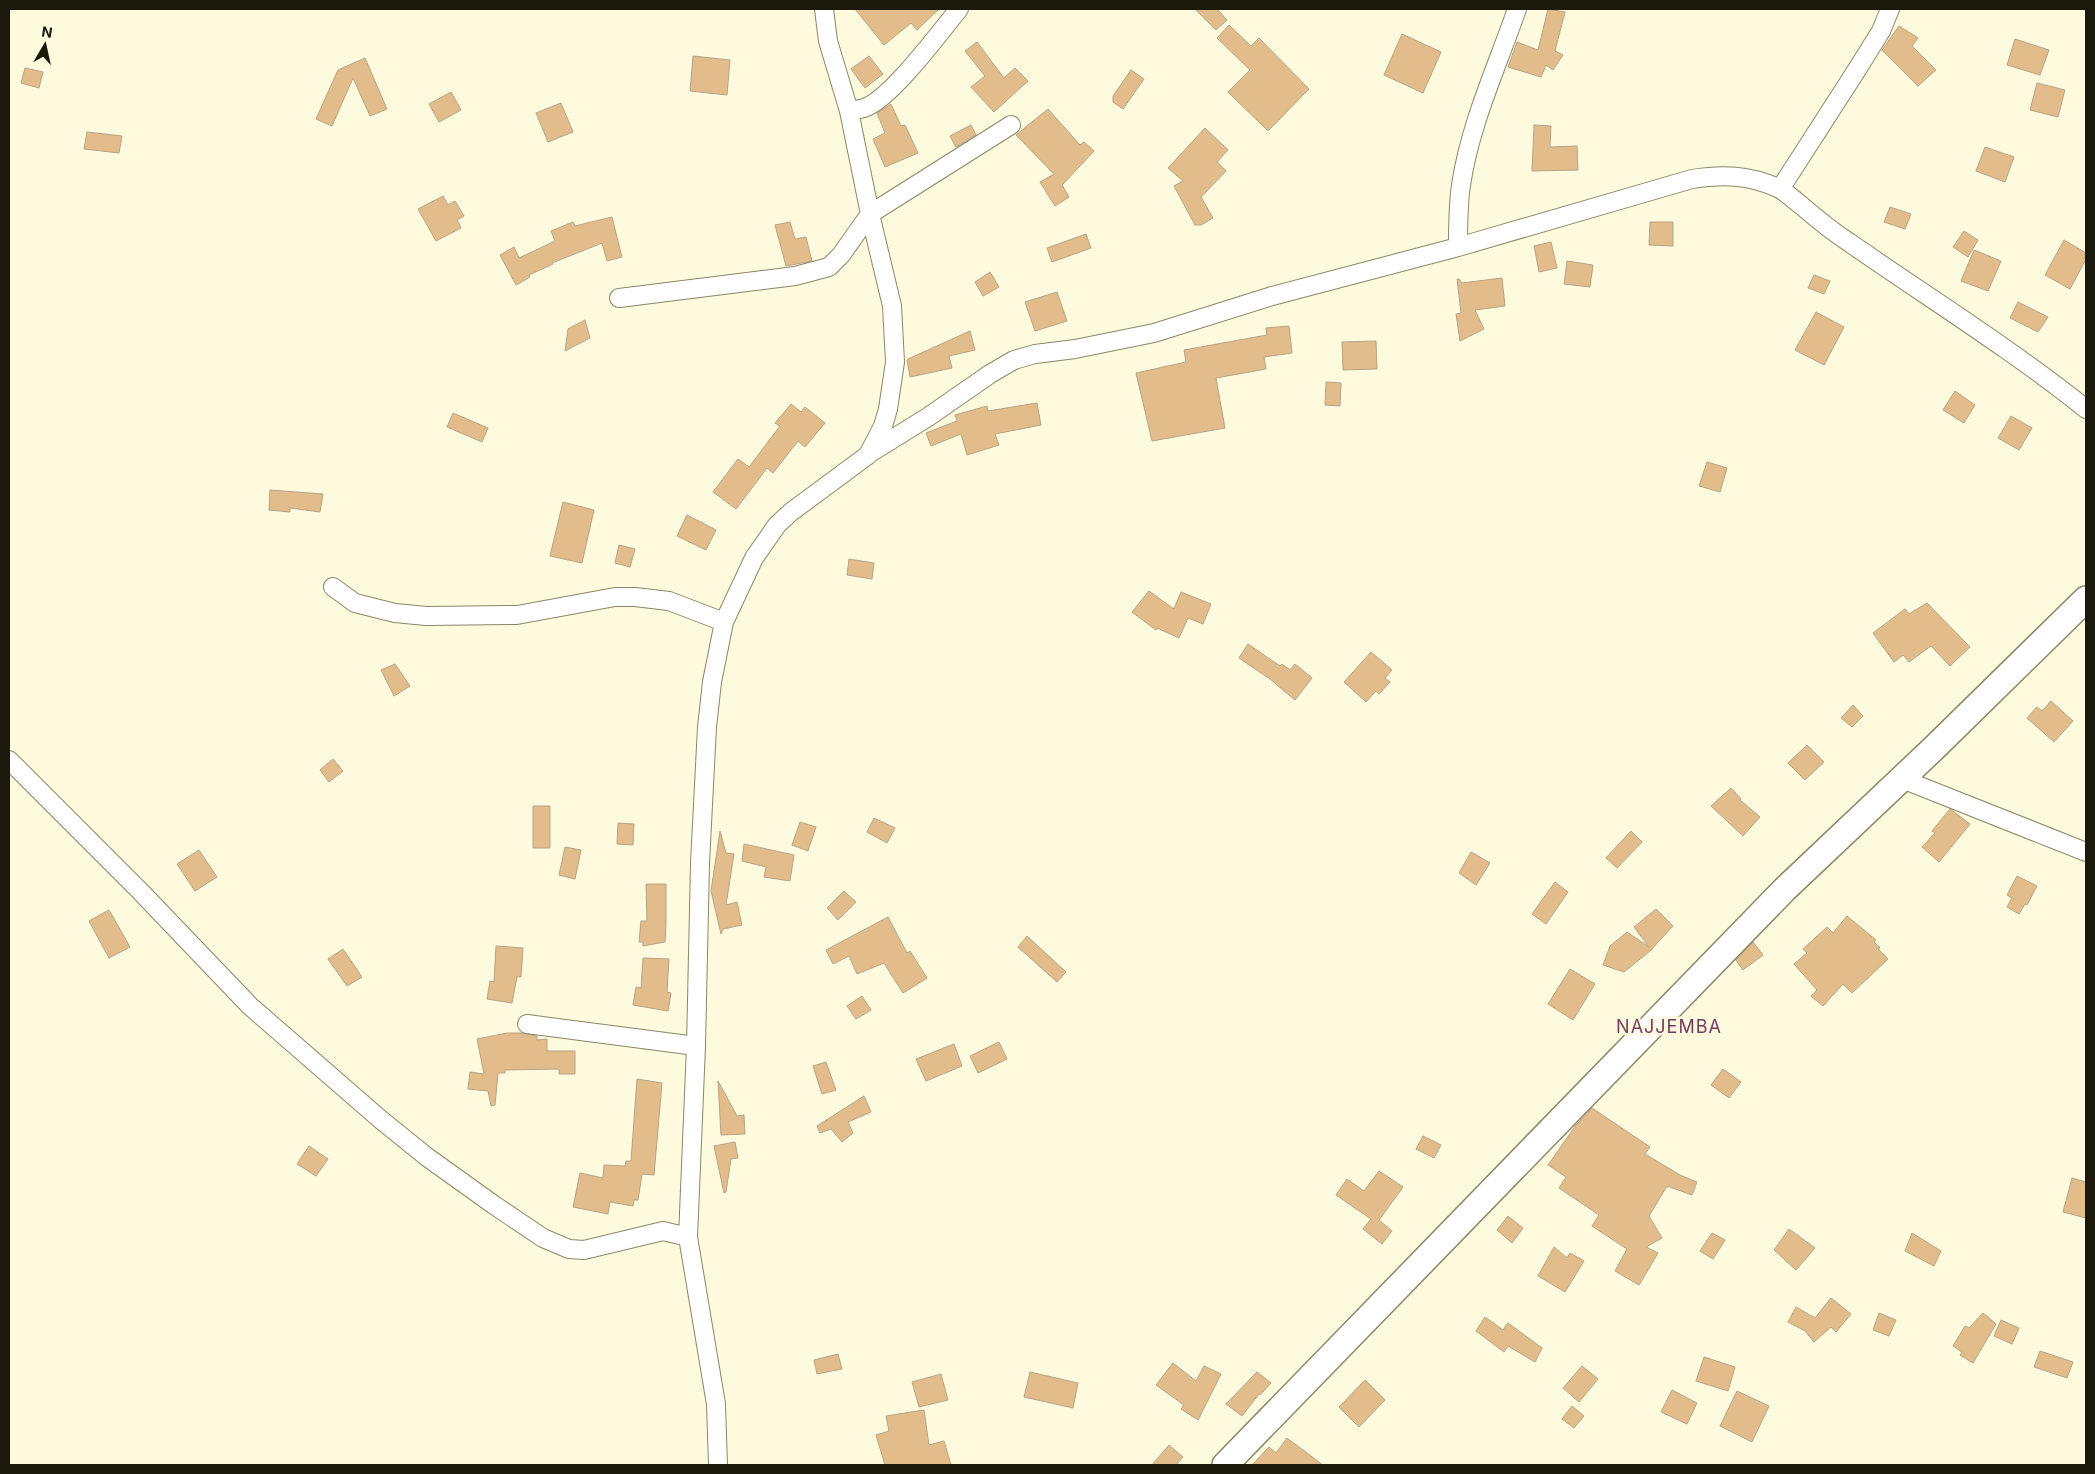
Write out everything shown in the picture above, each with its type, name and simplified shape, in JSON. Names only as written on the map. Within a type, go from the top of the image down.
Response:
[{"type":"street","points":[[824,9],[828,42],[849,111],[870,214],[892,306],[895,362],[888,409],[883,426],[868,455]]},
{"type":"street","points":[[849,111],[865,108],[881,99],[897,84],[959,9]]},
{"type":"street","points":[[1458,247],[1461,184],[1471,140],[1481,106],[1518,9]]},
{"type":"street","points":[[1780,189],[1881,31],[1890,9]]},
{"type":"street","points":[[619,298],[795,276],[829,267],[841,255],[870,214],[1011,125]]},
{"type":"street","points":[[718,1465],[716,1404],[688,1237],[696,1046],[700,863],[707,727],[712,682],[724,622],[749,566],[777,525],[791,512],[868,455],[1014,360],[1035,354],[1075,349],[1154,333],[1272,296],[1458,247],[1692,179],[1714,176],[1742,176],[1780,189],[1831,231],[2040,374],[2086,409]]},
{"type":"street","points":[[333,587],[355,603],[395,613],[426,616],[517,615],[615,597],[635,597],[669,601],[724,622]]},
{"type":"street","points":[[1225,1465],[1785,889],[1902,779],[2086,600]]},
{"type":"street","points":[[9,760],[140,891],[250,1006],[426,1157],[494,1205],[543,1238],[569,1249],[584,1250],[663,1231],[688,1237]]},
{"type":"street","points":[[1902,779],[2086,852]]},
{"type":"street","points":[[527,1024],[696,1046]]},
{"type":"building","points":[[855,9],[939,9],[917,30],[911,23],[884,45]]},
{"type":"building","points":[[1195,9],[1217,9],[1227,20],[1216,30]]},
{"type":"building","points":[[1548,9],[1565,12],[1555,51],[1563,55],[1553,70],[1546,65],[1541,77],[1508,67],[1517,42],[1538,50]]},
{"type":"building","points":[[1229,25],[1251,46],[1259,38],[1309,89],[1268,131],[1228,92],[1250,70],[1217,38]]},
{"type":"building","points":[[1899,26],[1918,38],[1912,46],[1936,70],[1918,86],[1882,50]]},
{"type":"building","points":[[1402,34],[1441,52],[1423,93],[1384,75]]},
{"type":"building","points":[[2015,39],[2049,50],[2040,75],[2007,65]]},
{"type":"building","points":[[977,42],[1004,78],[1015,68],[1028,81],[994,112],[971,87],[985,76],[965,51]]},
{"type":"building","points":[[693,56],[730,60],[727,95],[690,91]]},
{"type":"building","points":[[869,56],[883,74],[865,88],[851,69]]},
{"type":"building","points":[[365,58],[387,109],[370,116],[353,78],[332,126],[316,119],[338,70]]},
{"type":"building","points":[[25,68],[43,72],[39,88],[21,83]]},
{"type":"building","points":[[1131,70],[1144,79],[1123,109],[1113,102],[1113,96]]},
{"type":"building","points":[[2037,83],[2065,90],[2058,117],[2030,110]]},
{"type":"building","points":[[451,92],[461,110],[439,122],[429,104]]},
{"type":"building","points":[[561,103],[573,132],[548,142],[536,113]]},
{"type":"building","points":[[891,104],[901,126],[905,125],[918,153],[885,167],[873,139],[885,133],[877,113]]},
{"type":"building","points":[[1048,109],[1080,145],[1084,142],[1094,151],[1062,185],[1069,197],[1055,206],[1040,182],[1054,174],[1016,135]]},
{"type":"building","points":[[971,125],[976,135],[956,147],[950,136]]},
{"type":"building","points":[[1534,125],[1551,126],[1550,147],[1577,146],[1578,170],[1532,171]]},
{"type":"building","points":[[1205,128],[1228,150],[1217,162],[1226,171],[1201,197],[1213,218],[1201,225],[1195,225],[1174,186],[1183,181],[1168,168]]},
{"type":"building","points":[[87,132],[122,136],[119,153],[84,149]]},
{"type":"building","points":[[1985,147],[2014,157],[2005,182],[1976,171]]},
{"type":"building","points":[[443,196],[448,205],[455,201],[464,216],[457,220],[461,228],[436,241],[418,209]]},
{"type":"building","points":[[1890,207],[1911,214],[1905,229],[1884,222]]},
{"type":"building","points":[[612,217],[622,257],[607,261],[602,243],[552,263],[529,275],[530,277],[516,285],[500,255],[514,247],[519,258],[555,241],[551,231],[573,222],[575,226]]},
{"type":"building","points":[[790,222],[795,239],[806,237],[812,261],[786,266],[775,225]]},
{"type":"building","points":[[1650,222],[1673,222],[1673,246],[1649,245]]},
{"type":"building","points":[[1964,231],[1978,240],[1968,257],[1953,247]]},
{"type":"building","points":[[1086,234],[1091,248],[1052,262],[1047,248]]},
{"type":"building","points":[[2064,240],[2086,253],[2086,259],[2070,289],[2045,275]]},
{"type":"building","points":[[1551,242],[1557,268],[1539,272],[1534,246]]},
{"type":"building","points":[[1974,250],[2001,261],[1988,291],[1961,281]]},
{"type":"building","points":[[1567,261],[1593,265],[1590,287],[1564,284]]},
{"type":"building","points":[[990,272],[999,287],[983,296],[975,282]]},
{"type":"building","points":[[1814,275],[1830,281],[1824,294],[1808,288]]},
{"type":"building","points":[[1502,278],[1505,306],[1475,310],[1484,329],[1460,341],[1456,314],[1461,313],[1457,279],[1462,283]]},
{"type":"building","points":[[1057,292],[1067,321],[1035,331],[1025,302]]},
{"type":"building","points":[[2018,302],[2048,317],[2038,332],[2010,318]]},
{"type":"building","points":[[1816,312],[1844,327],[1824,365],[1795,350]]},
{"type":"building","points":[[585,320],[590,338],[565,351],[568,329]]},
{"type":"building","points":[[1289,326],[1292,353],[1264,357],[1266,369],[1216,378],[1225,428],[1152,441],[1136,373],[1186,362],[1184,350],[1267,335],[1266,328]]},
{"type":"building","points":[[970,331],[975,350],[949,356],[952,368],[910,377],[908,359]]},
{"type":"building","points":[[1376,341],[1377,369],[1343,370],[1342,342]]},
{"type":"building","points":[[1326,382],[1341,383],[1340,406],[1325,405]]},
{"type":"building","points":[[1955,391],[1975,405],[1964,423],[1943,410]]},
{"type":"building","points":[[1037,403],[1041,425],[995,434],[999,445],[967,455],[961,434],[931,446],[926,433],[957,421],[955,415],[987,406],[988,411]]},
{"type":"building","points":[[791,404],[801,412],[805,407],[825,423],[805,447],[798,441],[773,473],[767,468],[736,509],[713,492],[738,459],[749,467],[780,426],[775,423]]},
{"type":"building","points":[[453,413],[488,428],[482,442],[447,427]]},
{"type":"building","points":[[2011,416],[2032,428],[2019,450],[1998,438]]},
{"type":"building","points":[[1707,462],[1727,468],[1720,492],[1699,486]]},
{"type":"building","points":[[270,490],[323,494],[320,512],[290,508],[290,512],[269,510]]},
{"type":"building","points":[[563,502],[594,510],[582,563],[550,556]]},
{"type":"building","points":[[687,515],[716,530],[706,550],[677,536]]},
{"type":"building","points":[[619,545],[635,549],[630,567],[615,563]]},
{"type":"building","points":[[849,559],[874,563],[872,579],[847,575]]},
{"type":"building","points":[[1149,591],[1174,609],[1181,592],[1211,604],[1203,624],[1188,618],[1179,638],[1157,628],[1156,630],[1132,612]]},
{"type":"building","points":[[1927,603],[1970,647],[1950,666],[1931,646],[1909,662],[1903,655],[1894,662],[1873,633],[1905,609],[1909,614]]},
{"type":"building","points":[[1248,644],[1280,666],[1282,664],[1290,670],[1295,664],[1312,678],[1295,700],[1270,679],[1239,658]]},
{"type":"building","points":[[1371,652],[1392,670],[1385,678],[1390,682],[1379,694],[1376,691],[1366,702],[1344,682]]},
{"type":"building","points":[[395,664],[410,686],[394,696],[381,670]]},
{"type":"building","points":[[2051,701],[2073,721],[2054,742],[2027,718],[2037,707],[2042,711]]},
{"type":"building","points":[[1853,705],[1863,716],[1852,727],[1841,718]]},
{"type":"building","points":[[1807,745],[1824,762],[1805,780],[1788,763]]},
{"type":"building","points":[[333,759],[343,771],[329,782],[320,770]]},
{"type":"building","points":[[1731,788],[1740,800],[1760,817],[1743,836],[1711,806]]},
{"type":"building","points":[[533,806],[550,806],[550,848],[533,848]]},
{"type":"building","points":[[1950,809],[1970,824],[1939,862],[1922,847],[1935,833],[1932,831]]},
{"type":"building","points":[[874,818],[895,828],[887,843],[867,832]]},
{"type":"building","points":[[800,822],[816,827],[808,851],[792,845]]},
{"type":"building","points":[[618,823],[634,824],[633,845],[617,844]]},
{"type":"building","points":[[720,831],[726,853],[734,854],[726,905],[737,902],[742,925],[723,929],[721,934],[711,891]]},
{"type":"building","points":[[1631,831],[1642,842],[1617,868],[1606,858]]},
{"type":"building","points":[[744,844],[794,855],[790,881],[764,877],[766,867],[742,861]]},
{"type":"building","points":[[565,847],[581,850],[575,879],[559,875]]},
{"type":"building","points":[[199,850],[217,877],[195,891],[177,864]]},
{"type":"building","points":[[1471,852],[1490,863],[1476,885],[1459,873]]},
{"type":"building","points":[[2017,876],[2037,886],[2027,905],[2025,904],[2019,914],[2007,907],[2012,898],[2007,895]]},
{"type":"building","points":[[1555,882],[1568,892],[1546,924],[1532,914]]},
{"type":"building","points":[[646,884],[666,884],[666,924],[665,942],[643,946],[643,942],[639,942],[641,921],[647,921]]},
{"type":"building","points":[[844,891],[856,902],[838,920],[827,908]]},
{"type":"building","points":[[1656,909],[1673,926],[1650,951],[1624,972],[1603,965],[1610,946],[1627,932],[1649,947],[1634,927]]},
{"type":"building","points":[[109,910],[130,947],[109,958],[89,921]]},
{"type":"building","points":[[1847,916],[1876,940],[1874,942],[1880,948],[1878,949],[1888,959],[1852,993],[1843,984],[1823,1006],[1811,996],[1817,990],[1794,964],[1807,953],[1803,949],[1827,927],[1833,933]]},
{"type":"building","points":[[888,917],[907,953],[910,951],[927,978],[903,993],[884,963],[857,974],[849,956],[833,964],[826,950]]},
{"type":"building","points":[[1027,936],[1066,972],[1057,982],[1018,947]]},
{"type":"building","points":[[1753,942],[1763,955],[1743,970],[1736,960]]},
{"type":"building","points":[[496,946],[523,948],[521,977],[517,977],[512,1003],[487,999],[490,981],[494,982]]},
{"type":"building","points":[[343,949],[362,977],[347,986],[328,959]]},
{"type":"building","points":[[643,958],[669,959],[667,992],[671,993],[668,1011],[633,1005],[636,987],[641,988]]},
{"type":"building","points":[[1570,969],[1595,984],[1573,1020],[1548,1004]]},
{"type":"building","points":[[862,996],[871,1010],[856,1019],[847,1006]]},
{"type":"building","points":[[507,1033],[537,1036],[537,1040],[547,1039],[547,1051],[575,1051],[575,1074],[559,1074],[559,1069],[505,1070],[505,1073],[498,1073],[495,1105],[491,1106],[488,1091],[468,1089],[470,1072],[484,1074],[477,1039]]},
{"type":"building","points":[[999,1042],[1007,1059],[978,1073],[970,1056]]},
{"type":"building","points":[[954,1044],[962,1066],[926,1081],[916,1059]]},
{"type":"building","points":[[826,1062],[836,1090],[822,1094],[813,1066]]},
{"type":"building","points":[[1723,1069],[1741,1082],[1729,1098],[1711,1085]]},
{"type":"building","points":[[637,1079],[662,1083],[654,1175],[642,1174],[638,1200],[634,1200],[633,1206],[610,1202],[608,1214],[573,1207],[580,1173],[603,1178],[604,1165],[625,1166],[626,1161],[631,1161]]},
{"type":"building","points":[[718,1081],[737,1116],[744,1115],[745,1134],[721,1135]]},
{"type":"building","points":[[864,1096],[871,1112],[848,1122],[853,1133],[842,1142],[831,1129],[820,1133],[817,1126]]},
{"type":"building","points":[[1592,1108],[1650,1147],[1645,1154],[1680,1175],[1697,1182],[1692,1195],[1667,1186],[1649,1216],[1662,1238],[1646,1247],[1658,1253],[1639,1285],[1615,1271],[1627,1249],[1592,1226],[1599,1215],[1559,1188],[1566,1177],[1548,1165],[1576,1125]]},
{"type":"building","points":[[1423,1136],[1441,1145],[1434,1158],[1416,1149]]},
{"type":"building","points":[[735,1142],[738,1158],[731,1159],[726,1192],[724,1193],[714,1146]]},
{"type":"building","points":[[309,1146],[328,1159],[316,1176],[297,1164]]},
{"type":"building","points":[[1379,1171],[1403,1187],[1379,1220],[1392,1231],[1382,1244],[1363,1229],[1371,1219],[1336,1195],[1347,1179],[1364,1191]]},
{"type":"building","points":[[2072,1178],[2086,1182],[2086,1218],[2063,1212]]},
{"type":"building","points":[[1508,1216],[1523,1228],[1512,1243],[1497,1230]]},
{"type":"building","points":[[1789,1229],[1815,1248],[1796,1270],[1774,1250]]},
{"type":"building","points":[[1712,1233],[1725,1240],[1713,1259],[1700,1251]]},
{"type":"building","points":[[1912,1233],[1941,1251],[1934,1266],[1905,1251]]},
{"type":"building","points":[[1554,1247],[1567,1258],[1570,1253],[1584,1261],[1565,1292],[1538,1276]]},
{"type":"building","points":[[1831,1298],[1851,1314],[1836,1332],[1831,1327],[1814,1342],[1805,1331],[1788,1322],[1796,1307],[1815,1318]]},
{"type":"building","points":[[1879,1313],[1896,1320],[1889,1336],[1873,1330]]},
{"type":"building","points":[[1983,1313],[1996,1324],[1973,1363],[1960,1355],[1962,1352],[1953,1346],[1965,1326],[1969,1328]]},
{"type":"building","points":[[1485,1317],[1503,1330],[1508,1323],[1542,1348],[1535,1362],[1508,1346],[1504,1352],[1476,1331]]},
{"type":"building","points":[[2001,1320],[2019,1328],[2012,1344],[1994,1336]]},
{"type":"building","points":[[2040,1351],[2073,1362],[2067,1378],[2034,1367]]},
{"type":"building","points":[[838,1354],[842,1369],[817,1374],[814,1360]]},
{"type":"building","points":[[1704,1357],[1735,1367],[1728,1391],[1696,1381]]},
{"type":"building","points":[[1173,1363],[1196,1381],[1204,1366],[1221,1374],[1198,1420],[1181,1409],[1184,1405],[1156,1385]]},
{"type":"building","points":[[1582,1366],[1598,1379],[1579,1402],[1563,1388]]},
{"type":"building","points":[[1030,1372],[1078,1383],[1073,1408],[1024,1397]]},
{"type":"building","points":[[1257,1372],[1271,1383],[1259,1394],[1242,1416],[1226,1404]]},
{"type":"building","points":[[941,1374],[948,1400],[919,1407],[912,1382]]},
{"type":"building","points":[[1365,1380],[1385,1400],[1359,1427],[1339,1407]]},
{"type":"building","points":[[1672,1390],[1697,1403],[1687,1424],[1661,1412]]},
{"type":"building","points":[[1737,1391],[1769,1406],[1752,1442],[1720,1426]]},
{"type":"building","points":[[1572,1406],[1584,1416],[1574,1428],[1562,1419]]},
{"type":"building","points":[[924,1410],[929,1445],[944,1441],[951,1465],[885,1465],[876,1435],[889,1431],[886,1416]]},
{"type":"building","points":[[1287,1438],[1323,1465],[1252,1465],[1269,1447],[1276,1453]]},
{"type":"building","points":[[1169,1445],[1183,1457],[1176,1465],[1152,1465]]},
{"type":"district","name":"NAJJEMBA","points":[[1669,1027]]}]
